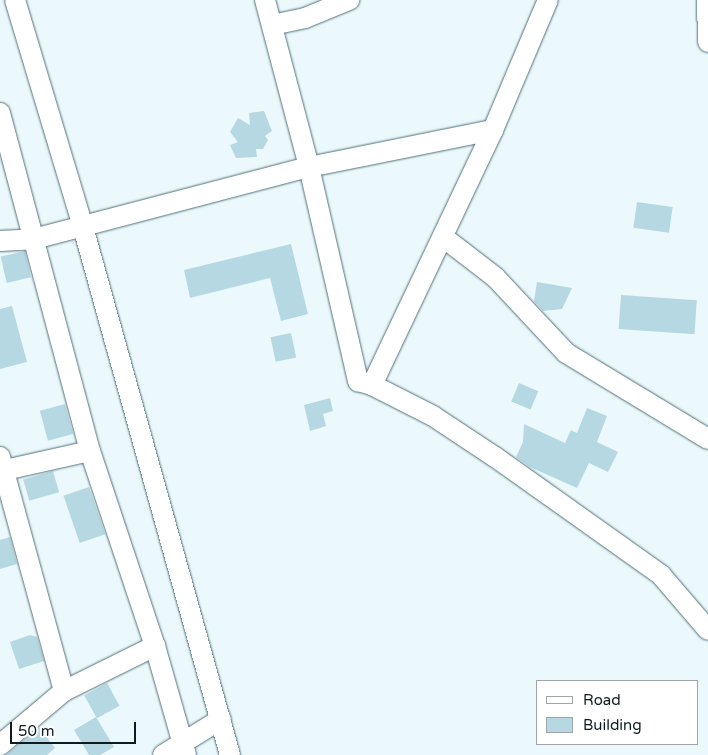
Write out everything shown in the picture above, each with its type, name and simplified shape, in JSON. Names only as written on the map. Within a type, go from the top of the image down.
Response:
[{"type":"street","points":[[15,0],[83,227],[230,755]]},
{"type":"street","points":[[265,0],[309,167],[358,381],[364,385],[372,384],[433,416],[495,456],[661,576],[683,598],[708,630]]},
{"type":"street","points":[[272,25],[305,18],[349,0]]},
{"type":"street","points":[[372,384],[493,130],[548,0]]},
{"type":"street","points":[[707,0],[708,42]]},
{"type":"street","points":[[0,113],[90,452],[155,646],[184,749]]},
{"type":"street","points":[[0,240],[34,239],[309,167],[493,130]]},
{"type":"street","points":[[443,237],[495,277],[566,353],[708,439]]},
{"type":"street","points":[[64,691],[2,463],[90,452]]},
{"type":"street","points":[[683,598],[708,607]]},
{"type":"street","points":[[0,745],[64,691],[155,646]]},
{"type":"street","points":[[164,755],[184,749],[221,720]]},
{"type":"building","points":[[264,111],[272,131],[265,136],[268,140],[263,149],[256,149],[257,157],[236,158],[230,145],[238,142],[230,132],[238,118],[250,125],[249,113]]},
{"type":"building","points":[[637,202],[673,207],[669,233],[633,228]]},
{"type":"building","points":[[291,244],[308,314],[281,321],[270,278],[190,298],[184,270]]},
{"type":"building","points":[[25,251],[31,277],[7,283],[1,257]]},
{"type":"building","points":[[537,282],[572,288],[562,309],[543,311],[534,301]]},
{"type":"building","points":[[621,295],[697,300],[694,334],[619,329]]},
{"type":"building","points":[[12,306],[27,362],[0,369],[0,309]]},
{"type":"building","points":[[291,333],[296,357],[276,362],[270,337]]},
{"type":"building","points":[[519,383],[538,391],[531,410],[511,401]]},
{"type":"building","points":[[330,398],[333,411],[323,414],[326,426],[310,431],[304,405]]},
{"type":"building","points":[[65,404],[73,434],[48,441],[40,411]]},
{"type":"building","points":[[587,408],[607,416],[597,442],[618,452],[608,472],[589,463],[577,488],[530,467],[516,457],[523,442],[524,424],[565,443],[571,430],[577,433]]},
{"type":"building","points":[[53,471],[59,492],[29,501],[23,480]]},
{"type":"building","points":[[89,487],[105,534],[80,543],[63,496]]},
{"type":"building","points":[[10,537],[17,564],[0,569],[0,540]]},
{"type":"building","points":[[30,635],[37,637],[44,661],[19,669],[10,642]]},
{"type":"building","points":[[107,683],[120,706],[97,718],[84,696]]},
{"type":"building","points":[[96,717],[114,747],[100,755],[89,755],[74,730]]},
{"type":"building","points":[[39,727],[55,748],[47,755],[6,755]]}]
